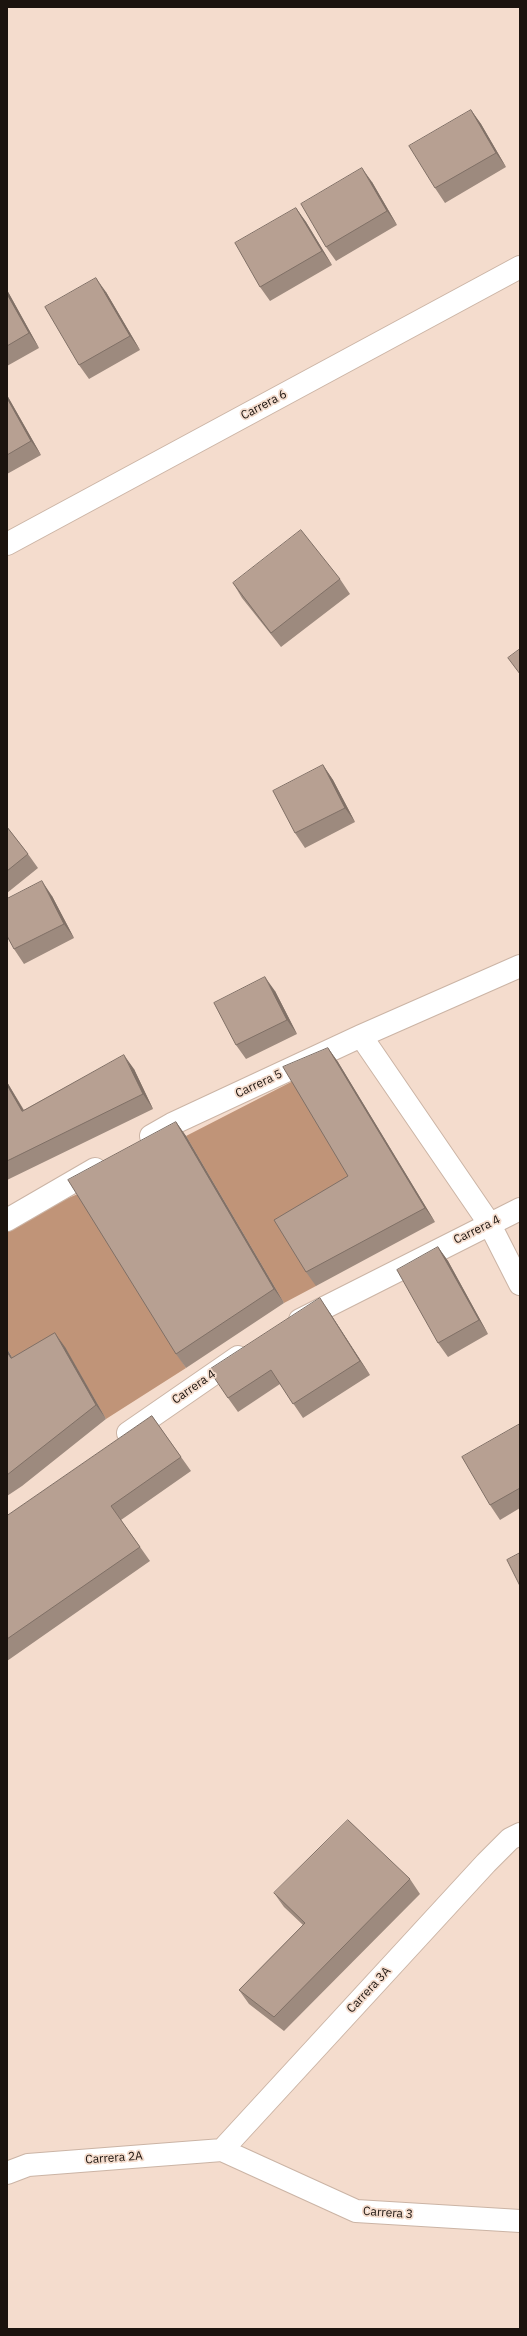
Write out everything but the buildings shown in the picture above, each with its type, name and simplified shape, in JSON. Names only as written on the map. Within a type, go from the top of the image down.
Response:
[{"type":"street","name":"Carrera 6","points":[[7,544],[520,267]]},
{"type":"street","name":"Carrera 5","points":[[130,1148],[172,1124],[361,1036],[520,966]]},
{"type":"street","points":[[361,1036],[489,1223],[520,1284]]},
{"type":"street","points":[[7,1220],[110,1160]]},
{"type":"street","name":"Carrera 4","points":[[281,1330],[489,1223],[520,1209]]},
{"type":"street","name":"Carrera 4","points":[[114,1443],[254,1346]]},
{"type":"street","name":"Carrera 3A","points":[[222,2150],[486,1863],[510,1839],[520,1834]]},
{"type":"street","name":"Carrera 2A","points":[[7,2173],[28,2165],[222,2150]]},
{"type":"street","name":"Carrera 3","points":[[222,2150],[356,2211],[520,2221]]},
{"type":"shaded area","points":[[293,1081],[358,1190],[316,1286],[284,1303],[186,1136]]},
{"type":"shaded area","points":[[78,1194],[186,1368],[106,1419],[65,1348],[21,1372],[7,1349],[7,1223]]}]
